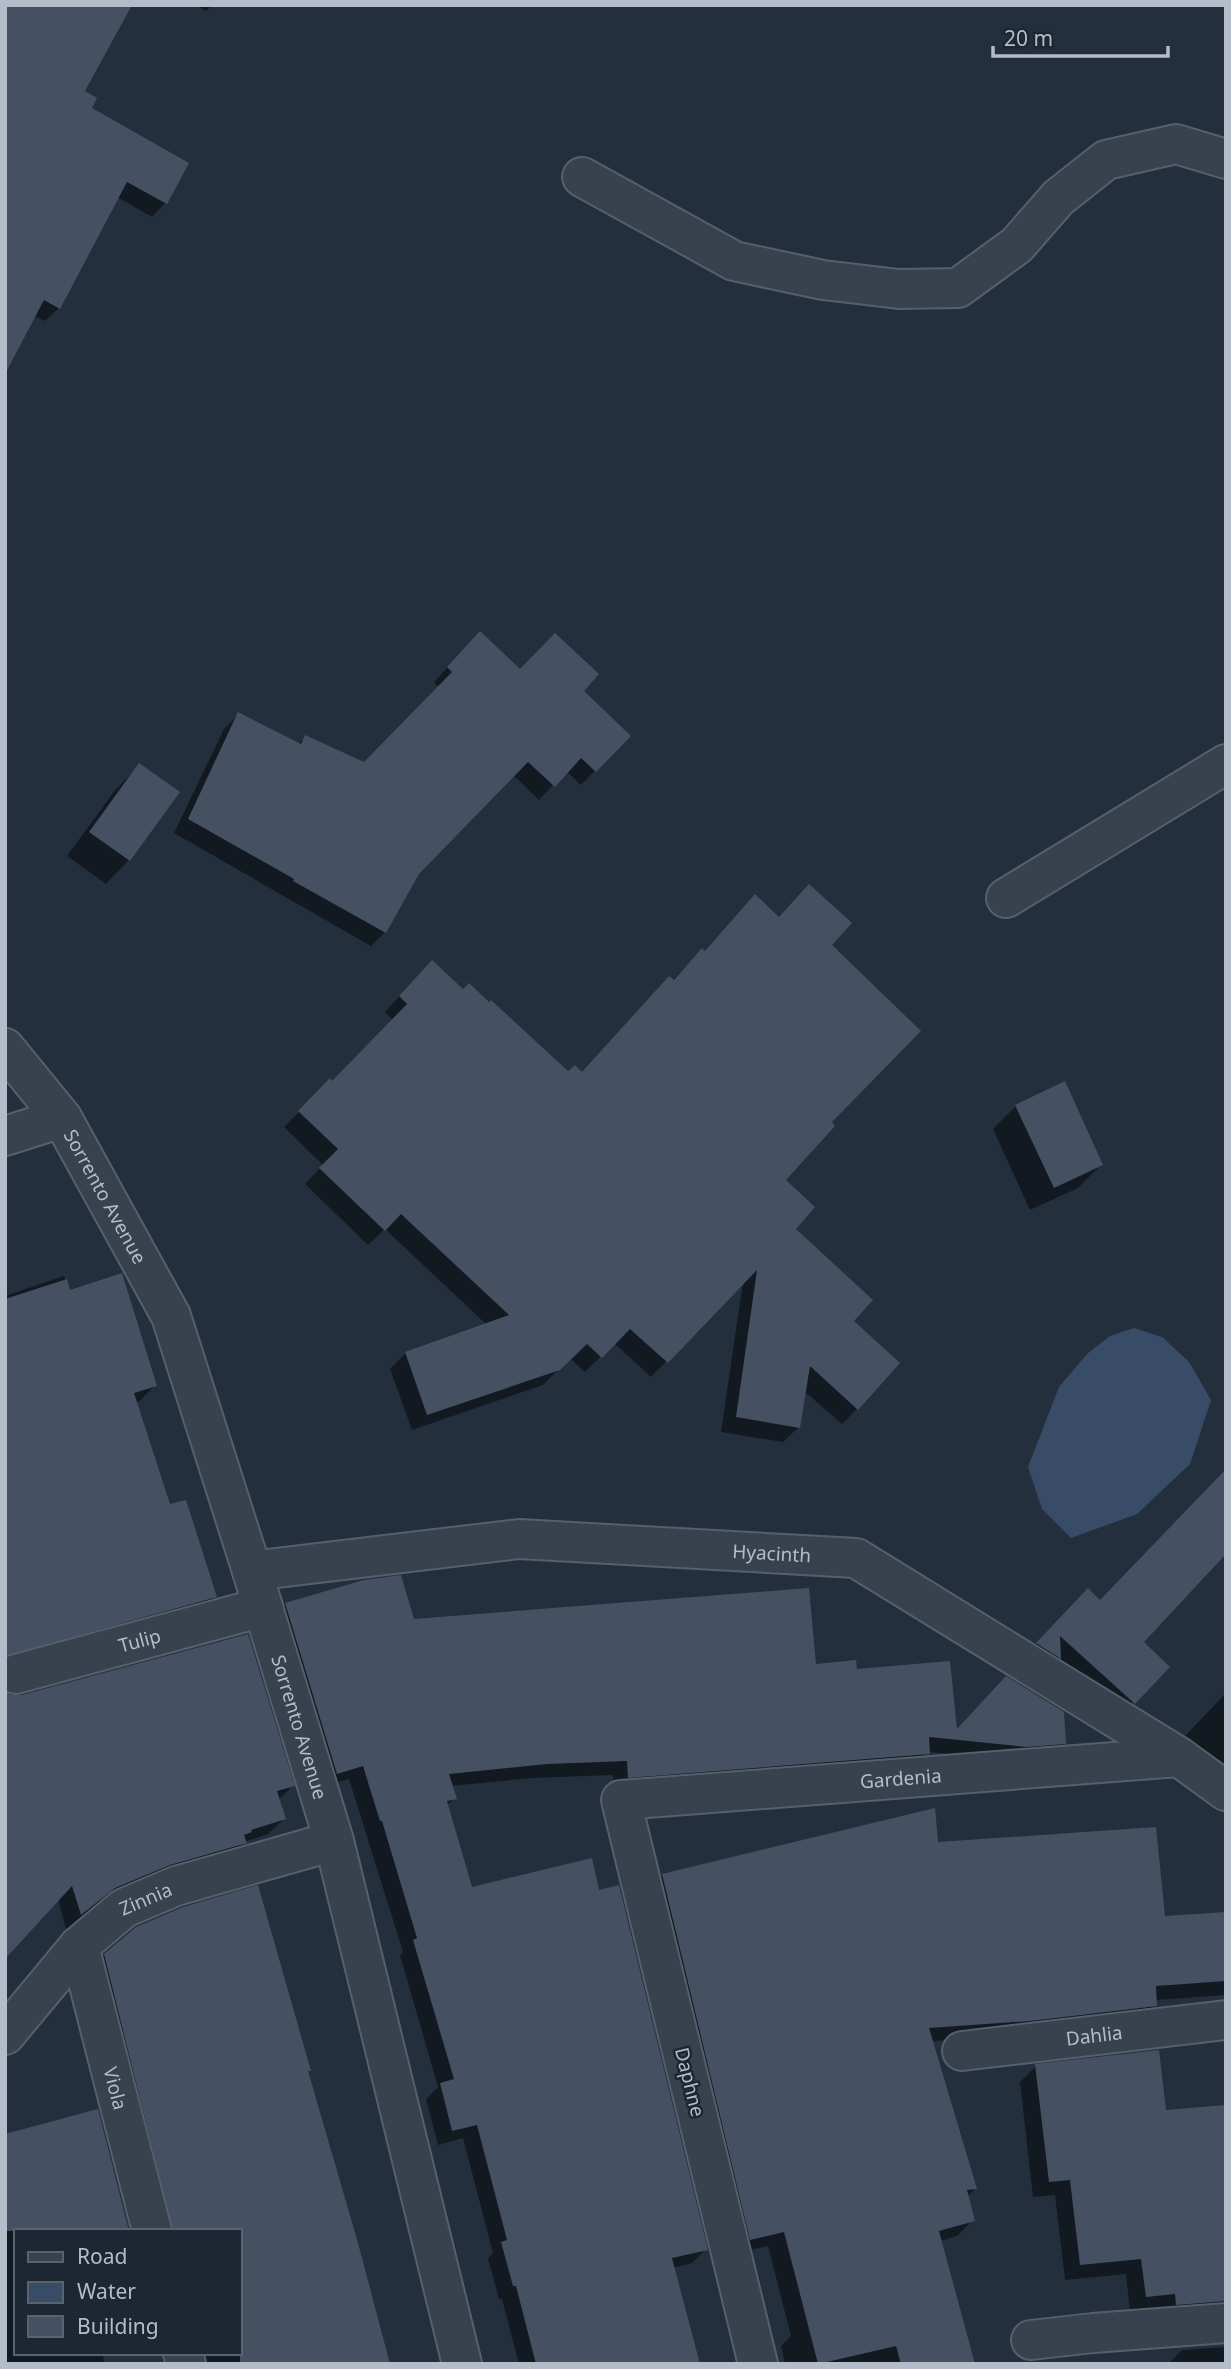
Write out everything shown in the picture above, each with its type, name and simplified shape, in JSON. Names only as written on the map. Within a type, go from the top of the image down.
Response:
[{"type":"street","points":[[582,177],[734,261],[823,280],[899,289],[958,288],[1017,245],[1058,198],[1106,160],[1176,144],[1226,159]]},
{"type":"street","points":[[1006,898],[1226,764]]},
{"type":"street","name":"Sorrento Avenue","points":[[5,1048],[62,1118],[171,1316],[334,1842],[462,2364]]},
{"type":"street","points":[[5,1136],[62,1118]]},
{"type":"street","name":"Hyacinth","points":[[252,1571],[519,1539],[856,1558],[1179,1757],[1226,1791]]},
{"type":"street","name":"Tulip","points":[[16,1674],[263,1607]]},
{"type":"street","name":"Gardenia","points":[[621,1800],[1179,1757]]},
{"type":"street","name":"Daphne","points":[[621,1800],[758,2364]]},
{"type":"street","name":"Zinnia","points":[[5,2035],[79,1946],[124,1908],[176,1886],[334,1842]]},
{"type":"street","name":"Viola","points":[[79,1946],[151,2229]]},
{"type":"street","name":"Dahlia","points":[[962,2051],[1226,2020]]},
{"type":"street","points":[[1031,2340],[1226,2323]]},
{"type":"water","points":[[1134,1328],[1162,1337],[1189,1362],[1211,1400],[1190,1464],[1137,1514],[1071,1538],[1042,1509],[1028,1467],[1059,1387],[1087,1354],[1110,1336]]},
{"type":"building","points":[[5,5],[132,5],[85,91],[97,98],[92,108],[189,163],[167,204],[127,182],[60,309],[44,300],[5,374]]},
{"type":"building","points":[[480,631],[520,669],[555,633],[599,674],[584,691],[631,736],[596,772],[581,758],[555,787],[528,762],[419,874],[386,933],[188,819],[238,712],[301,744],[305,735],[364,762],[452,672],[447,667]]},
{"type":"building","points":[[139,763],[180,792],[130,861],[89,832]]},
{"type":"building","points":[[809,884],[852,923],[832,945],[921,1031],[832,1122],[835,1126],[786,1180],[815,1207],[796,1229],[873,1300],[854,1321],[900,1363],[858,1410],[810,1366],[800,1428],[736,1417],[757,1270],[668,1363],[630,1329],[602,1358],[587,1344],[560,1370],[427,1415],[405,1352],[509,1315],[401,1214],[385,1231],[319,1168],[338,1149],[298,1111],[330,1078],[332,1081],[407,1004],[399,996],[432,960],[463,989],[469,983],[489,1002],[491,1000],[568,1071],[575,1065],[582,1072],[669,976],[674,980],[702,948],[705,951],[755,894],[779,917]]},
{"type":"building","points":[[1065,1081],[1103,1165],[1054,1188],[1015,1105]]},
{"type":"building","points":[[122,1273],[157,1386],[134,1393],[170,1504],[186,1500],[217,1597],[5,1656],[5,1299],[67,1279],[70,1290]]},
{"type":"building","points":[[1226,1469],[1226,1554],[1144,1642],[1170,1667],[1135,1704],[1060,1636],[1061,1659],[1036,1643],[1088,1588],[1100,1600]]},
{"type":"building","points":[[401,1575],[414,1619],[809,1588],[816,1664],[856,1660],[857,1669],[950,1661],[957,1729],[1006,1676],[1064,1712],[1066,1744],[1027,1747],[929,1737],[930,1754],[628,1778],[627,1761],[547,1764],[449,1774],[457,1799],[447,1801],[472,1887],[592,1858],[599,1890],[619,1885],[708,2250],[672,2258],[700,2364],[536,2364],[516,2286],[513,2286],[501,2242],[507,2240],[477,2125],[452,2131],[440,2083],[454,2079],[413,1940],[417,1938],[382,1821],[363,1766],[337,1774],[285,1603],[364,1580]]},
{"type":"building","points":[[248,1634],[295,1786],[277,1791],[286,1819],[251,1830],[252,1832],[244,1835],[247,1843],[170,1865],[115,1888],[81,1915],[72,1886],[5,1959],[5,1692],[22,1695]]},
{"type":"building","points":[[935,1808],[938,1842],[1156,1827],[1165,1916],[1226,1912],[1226,1981],[1156,1986],[1157,2006],[1030,2021],[929,2028],[977,2189],[967,2190],[975,2221],[939,2231],[975,2364],[901,2364],[896,2346],[818,2364],[784,2232],[750,2240],[662,1874]]},
{"type":"building","points":[[258,1885],[390,2364],[240,2364],[242,2229],[173,2229],[104,1954],[136,1927],[183,1907]]},
{"type":"building","points":[[1159,2050],[1166,2110],[1226,2105],[1226,2301],[1176,2305],[1175,2294],[1146,2297],[1141,2259],[1080,2265],[1070,2180],[1049,2182],[1035,2064]]},
{"type":"building","points":[[98,2109],[128,2229],[5,2231],[5,2134]]}]
